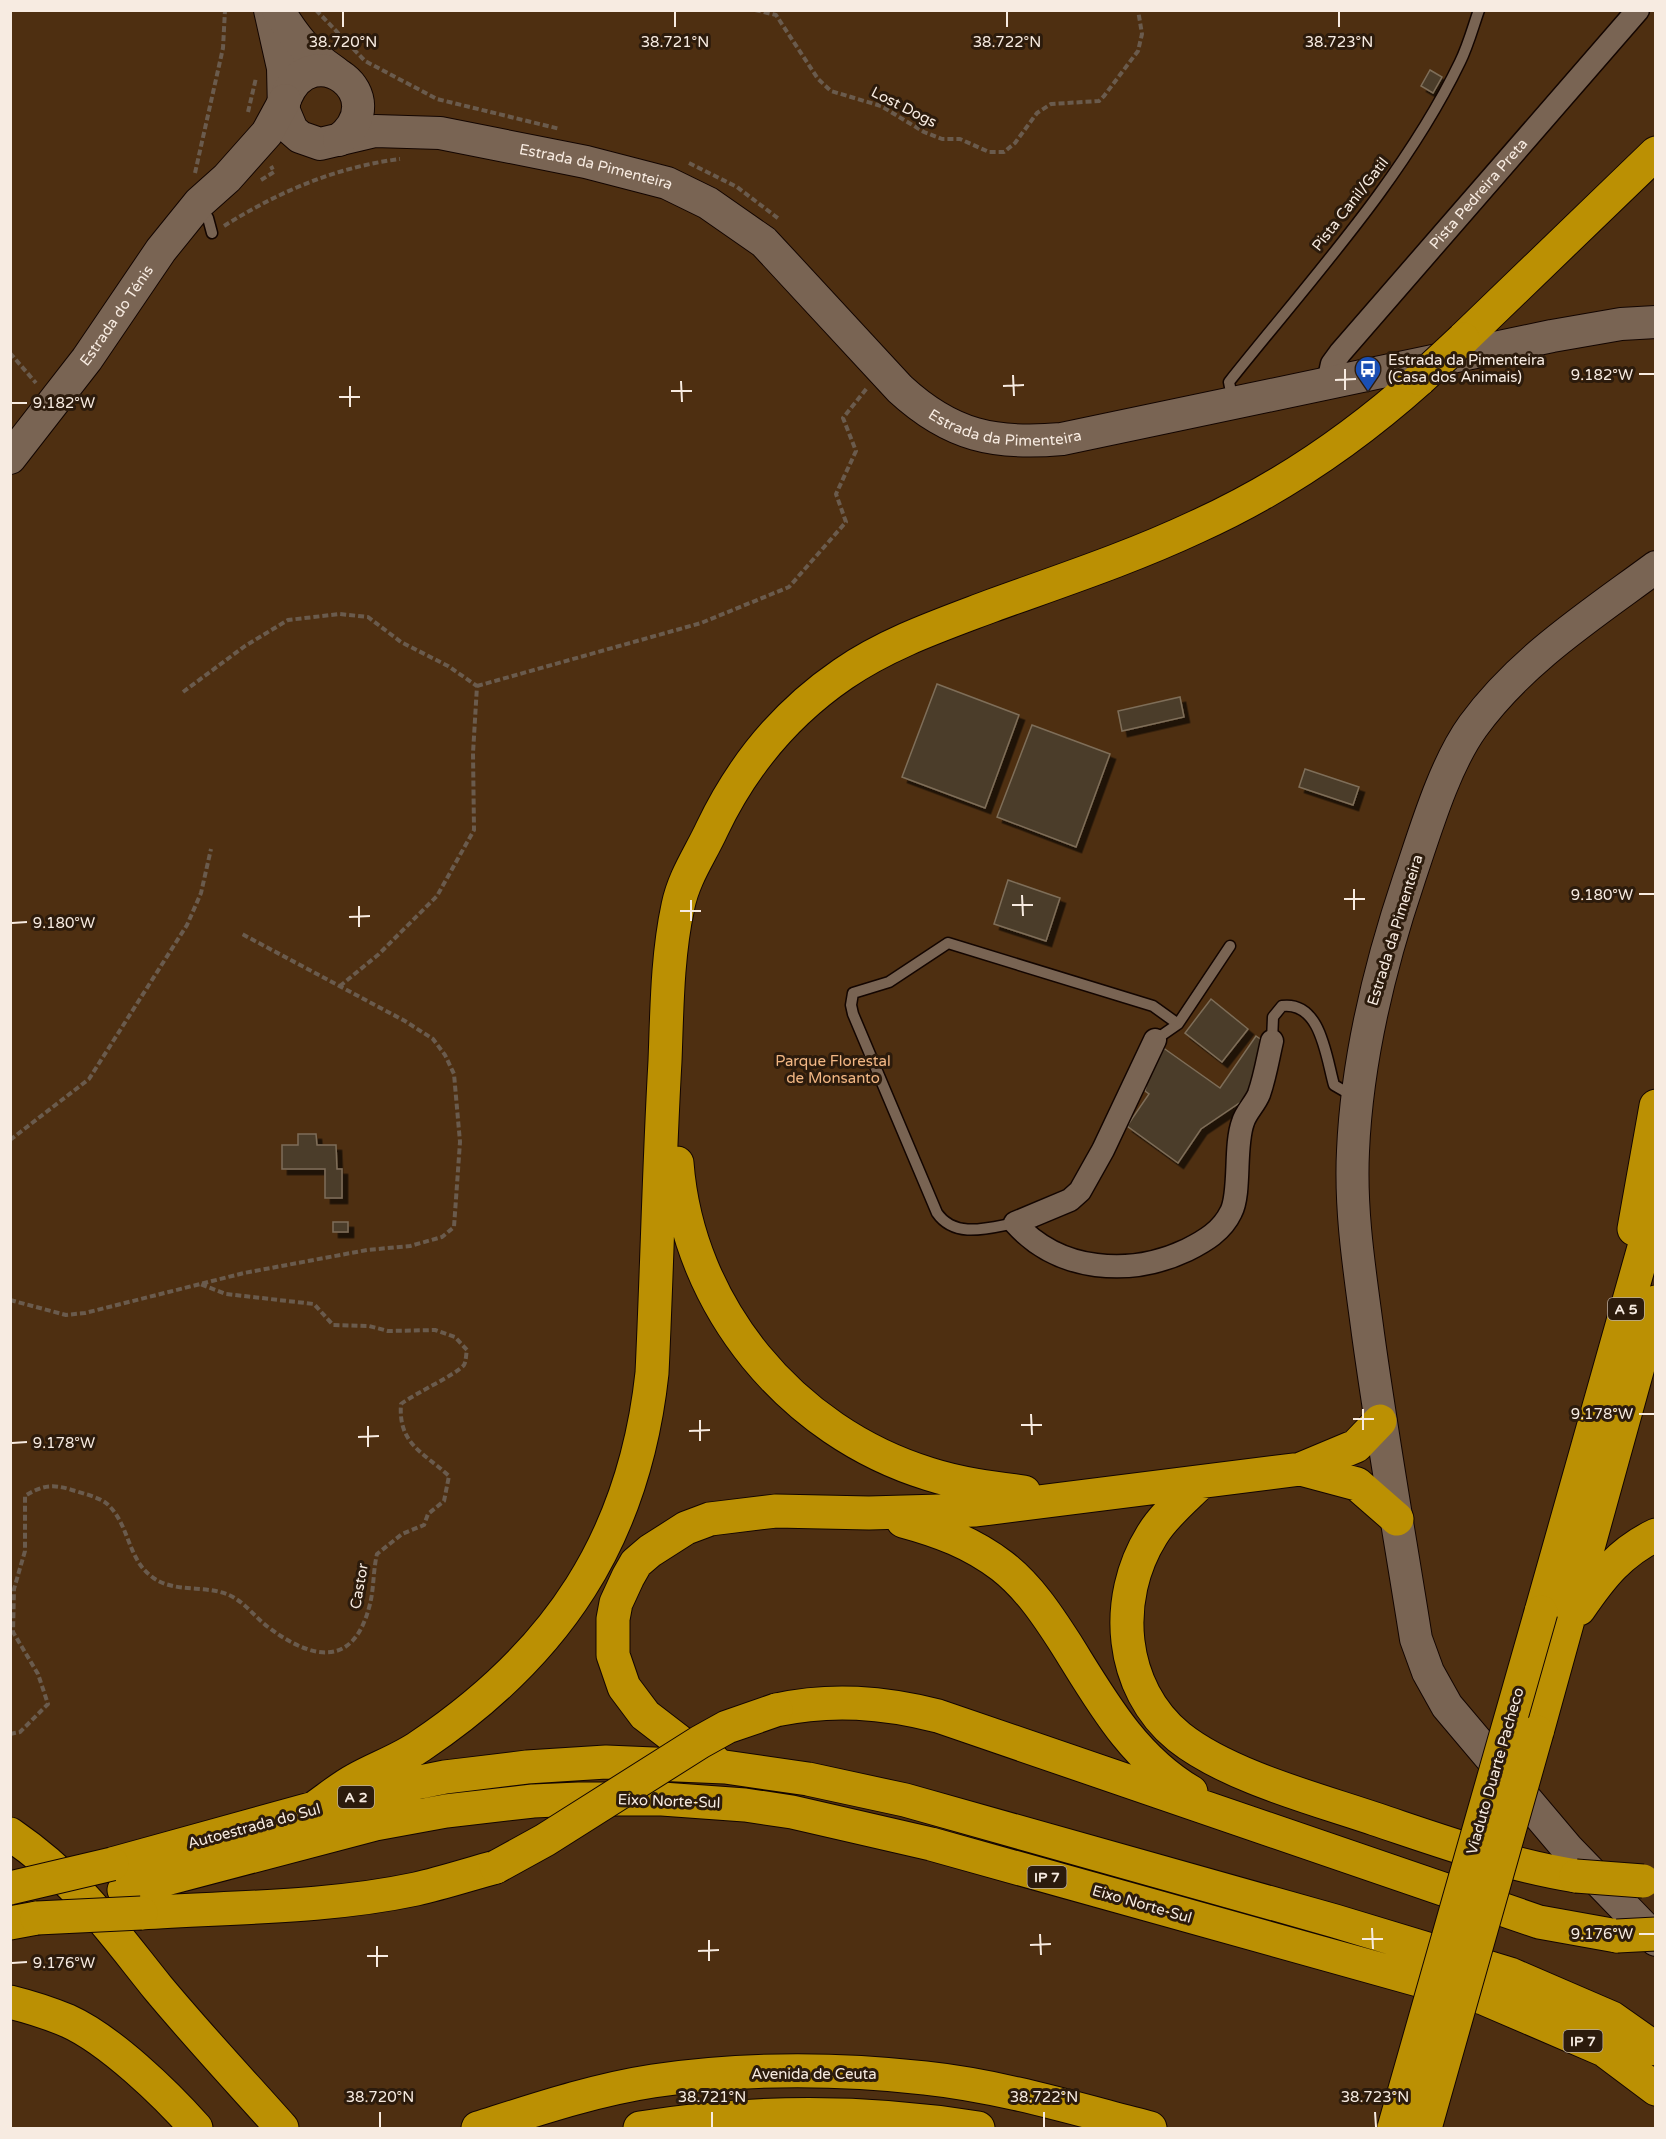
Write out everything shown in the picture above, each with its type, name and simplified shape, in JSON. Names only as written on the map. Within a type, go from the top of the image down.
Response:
[{"type":"highway","points":[[310,1811],[354,1780],[417,1748],[446,1728],[521,1664],[545,1639],[581,1587],[604,1550],[621,1511],[642,1437],[652,1373],[663,1100],[673,936],[678,905],[689,871],[725,804],[756,756],[782,725],[844,673],[918,634],[1110,563],[1198,526],[1272,488],[1379,415],[1462,339],[1656,153]]},
{"type":"highway","points":[[706,842],[693,887],[683,948],[674,1093],[679,1192],[687,1230],[720,1304],[741,1338],[783,1388],[834,1429],[856,1441],[928,1474],[962,1483],[1085,1496]]},
{"type":"highway","points":[[1597,1413],[1638,1210],[1656,1106]]},
{"type":"highway","name":"A 5","points":[[1597,1413],[1656,1205]]},
{"type":"highway","name":"Viaduto Duarte Pacheco","points":[[1394,2128],[1600,1496],[1656,1302]]},
{"type":"highway","name":"Viaduto Duarte Pacheco","points":[[1425,2128],[1555,1632],[1597,1413]]},
{"type":"highway","points":[[725,1767],[684,1745],[645,1715],[624,1688],[615,1664],[612,1640],[616,1603],[636,1563],[666,1539],[710,1519],[776,1511],[870,1513],[976,1510],[1301,1469],[1356,1446],[1380,1421]]},
{"type":"highway","points":[[1301,1469],[1357,1484],[1397,1519]]},
{"type":"highway","points":[[1201,1482],[1153,1533],[1142,1553],[1128,1594],[1126,1615],[1133,1664],[1143,1693],[1159,1716],[1180,1737],[1221,1762],[1248,1774],[1317,1800],[1436,1839],[1534,1868],[1576,1876],[1649,1880]]},
{"type":"highway","points":[[870,1513],[951,1535],[1003,1566],[1046,1612],[1118,1725],[1136,1749],[1172,1781],[1234,1818]]},
{"type":"highway","points":[[1555,1632],[1617,1560],[1634,1546],[1656,1535]]},
{"type":"highway","points":[[24,1921],[126,1889],[296,1903],[416,1889],[496,1867],[545,1840],[727,1727],[776,1710],[800,1705],[858,1702],[907,1708],[1029,1745],[1539,1922],[1617,1936],[1656,1934]]},
{"type":"highway","name":"Autoestrada do Sul","points":[[126,1889],[310,1811],[376,1791],[445,1777],[537,1766],[606,1762]]},
{"type":"highway","name":"IP 7","points":[[606,1762],[725,1767],[808,1779],[905,1800],[1357,1927],[1510,1974],[1612,2018],[1656,2049]]},
{"type":"highway","name":"Autoestrada do Sul","points":[[10,1888],[126,1889],[411,1816],[533,1801],[605,1799]]},
{"type":"highway","name":"Eixo Norte-Sul","points":[[605,1799],[702,1800],[792,1812],[931,1844],[1493,2002],[1604,2050],[1656,2089]]},
{"type":"highway","points":[[10,1834],[61,1872],[98,1910],[159,1988],[282,2128]]},
{"type":"highway","points":[[10,2002],[70,2022],[100,2041],[153,2084],[196,2128]]},
{"type":"highway","name":"Avenida de Ceuta","points":[[478,2128],[592,2095],[652,2082],[710,2075],[793,2071],[927,2078],[1041,2100],[1150,2128]]},
{"type":"highway","points":[[710,2075],[718,2117]]},
{"type":"highway","points":[[640,2128],[718,2117],[803,2113],[921,2119],[978,2128]]},
{"type":"main road","points":[[270,10],[283,68],[284,111],[292,130],[309,142],[329,142],[354,125],[358,115],[358,105],[343,79],[325,70],[305,74],[296,79],[285,98]]},
{"type":"main road","name":"Estrada da Pimenteira","points":[[278,10],[303,48],[376,107],[440,133]]},
{"type":"main road","name":"Estrada do Ténis","points":[[227,178],[267,134],[285,98]]},
{"type":"main road","name":"Estrada da Pimenteira","points":[[329,142],[375,131],[440,133],[586,162],[667,183],[708,203],[764,242],[882,370],[923,410],[951,426],[998,440],[1024,442],[1062,439],[1552,336],[1621,324],[1656,322]]},
{"type":"main road","name":"Estrada do Ténis","points":[[10,458],[87,359],[161,250],[196,192],[287,150],[329,142]]},
{"type":"main road","name":"Estrada da Pimenteira","points":[[1656,567],[1569,631],[1514,677],[1471,728],[1444,782],[1394,922],[1373,995],[1356,1098],[1352,1204],[1380,1421],[1416,1639],[1428,1672],[1447,1706],[1567,1848],[1656,1940]]},
{"type":"street","name":"Pista Pedreira Preta","points":[[1328,382],[1332,364],[1340,353],[1638,10]]},
{"type":"street","points":[[1155,1040],[1103,1150],[1080,1191],[1070,1200],[1015,1223],[1032,1241],[1059,1255],[1081,1262],[1126,1267],[1165,1259],[1206,1241],[1225,1223],[1233,1210],[1243,1122],[1258,1095],[1272,1041]]},
{"type":"lane","name":"Pista Canil/Gatil","points":[[1233,403],[1229,382],[1393,173],[1432,114],[1461,60],[1479,10]]},
{"type":"lane","points":[[196,192],[212,233]]},
{"type":"lane","points":[[1015,1223],[974,1230],[956,1228],[944,1223],[937,1213],[853,1014],[851,1005],[853,993],[889,982],[948,943],[1153,1006],[1178,1024]]},
{"type":"lane","points":[[1155,1040],[1178,1024],[1230,946]]},
{"type":"lane","points":[[1272,1041],[1273,1017],[1282,1006],[1293,1005],[1305,1011],[1319,1029],[1334,1085],[1356,1098]]},
{"type":"path","points":[[196,192],[223,48],[225,10]]},
{"type":"path","points":[[316,10],[365,61],[437,99],[562,129]]},
{"type":"path","name":"Lost Dogs","points":[[755,10],[776,15],[818,79],[831,91],[881,106],[924,132],[942,139],[960,139],[989,152],[1004,152],[1015,142],[1036,113],[1051,104],[1099,101],[1104,96],[1138,51],[1142,34],[1138,10]]},
{"type":"path","points":[[212,233],[293,187],[362,166],[403,158]]},
{"type":"path","points":[[685,162],[737,187],[782,223]]},
{"type":"path","points":[[10,353],[40,388]]},
{"type":"path","points":[[477,686],[701,623],[789,586],[846,522],[836,494],[856,451],[843,418],[882,370]]},
{"type":"path","points":[[183,692],[245,646],[288,620],[340,614],[368,617],[401,642],[448,666],[477,686]]},
{"type":"path","points":[[340,986],[379,954],[437,896],[474,830],[473,753],[477,686]]},
{"type":"path","points":[[10,1140],[89,1079],[187,925],[201,893],[211,849]]},
{"type":"path","points":[[10,1299],[31,1307],[66,1315],[75,1314],[200,1284],[368,1250],[410,1246],[442,1237],[454,1227],[460,1142],[454,1074],[434,1039],[242,934]]},
{"type":"path","name":"Castor","points":[[10,1734],[20,1732],[48,1704],[38,1674],[14,1632],[14,1589],[25,1551],[25,1496],[40,1486],[60,1486],[106,1503],[123,1529],[134,1557],[151,1577],[175,1587],[204,1589],[232,1597],[268,1626],[309,1652],[331,1654],[347,1647],[363,1625],[370,1602],[377,1554],[402,1534],[424,1525],[428,1514],[444,1501],[449,1476],[409,1443],[399,1422],[401,1404],[419,1390],[450,1376],[464,1365],[467,1350],[455,1337],[435,1330],[388,1330],[369,1326],[333,1326],[314,1304],[226,1294],[200,1284]]},
{"type":"green space","name":"Parque Florestal de Monsanto","points":[[11,11],[1655,11],[1655,2128],[11,2128]]},
{"type":"building","points":[[1430,70],[1442,77],[1433,93],[1421,86]]},
{"type":"building","points":[[937,684],[1019,715],[985,808],[902,777]]},
{"type":"building","points":[[1180,697],[1184,717],[1122,731],[1118,711]]},
{"type":"building","points":[[1032,725],[1110,754],[1076,847],[997,817]]},
{"type":"building","points":[[1305,769],[1359,787],[1353,805],[1299,787]]},
{"type":"building","points":[[1008,880],[1060,898],[1046,941],[994,924]]},
{"type":"building","points":[[1211,999],[1248,1029],[1222,1062],[1185,1033]]},
{"type":"building","points":[[1256,1036],[1266,1043],[1254,1093],[1201,1129],[1178,1163],[1127,1126],[1149,1094],[1145,1091],[1149,1072],[1162,1047],[1220,1088]]},
{"type":"building","points":[[298,1134],[316,1134],[317,1145],[336,1145],[337,1169],[342,1169],[342,1198],[325,1198],[325,1169],[282,1169],[282,1145],[298,1145]]},
{"type":"building","points":[[333,1222],[348,1222],[348,1232],[333,1232]]},
{"type":"place","name":"Estrada da Pimenteira (Casa dos Animais)","points":[[1368,392]]}]
